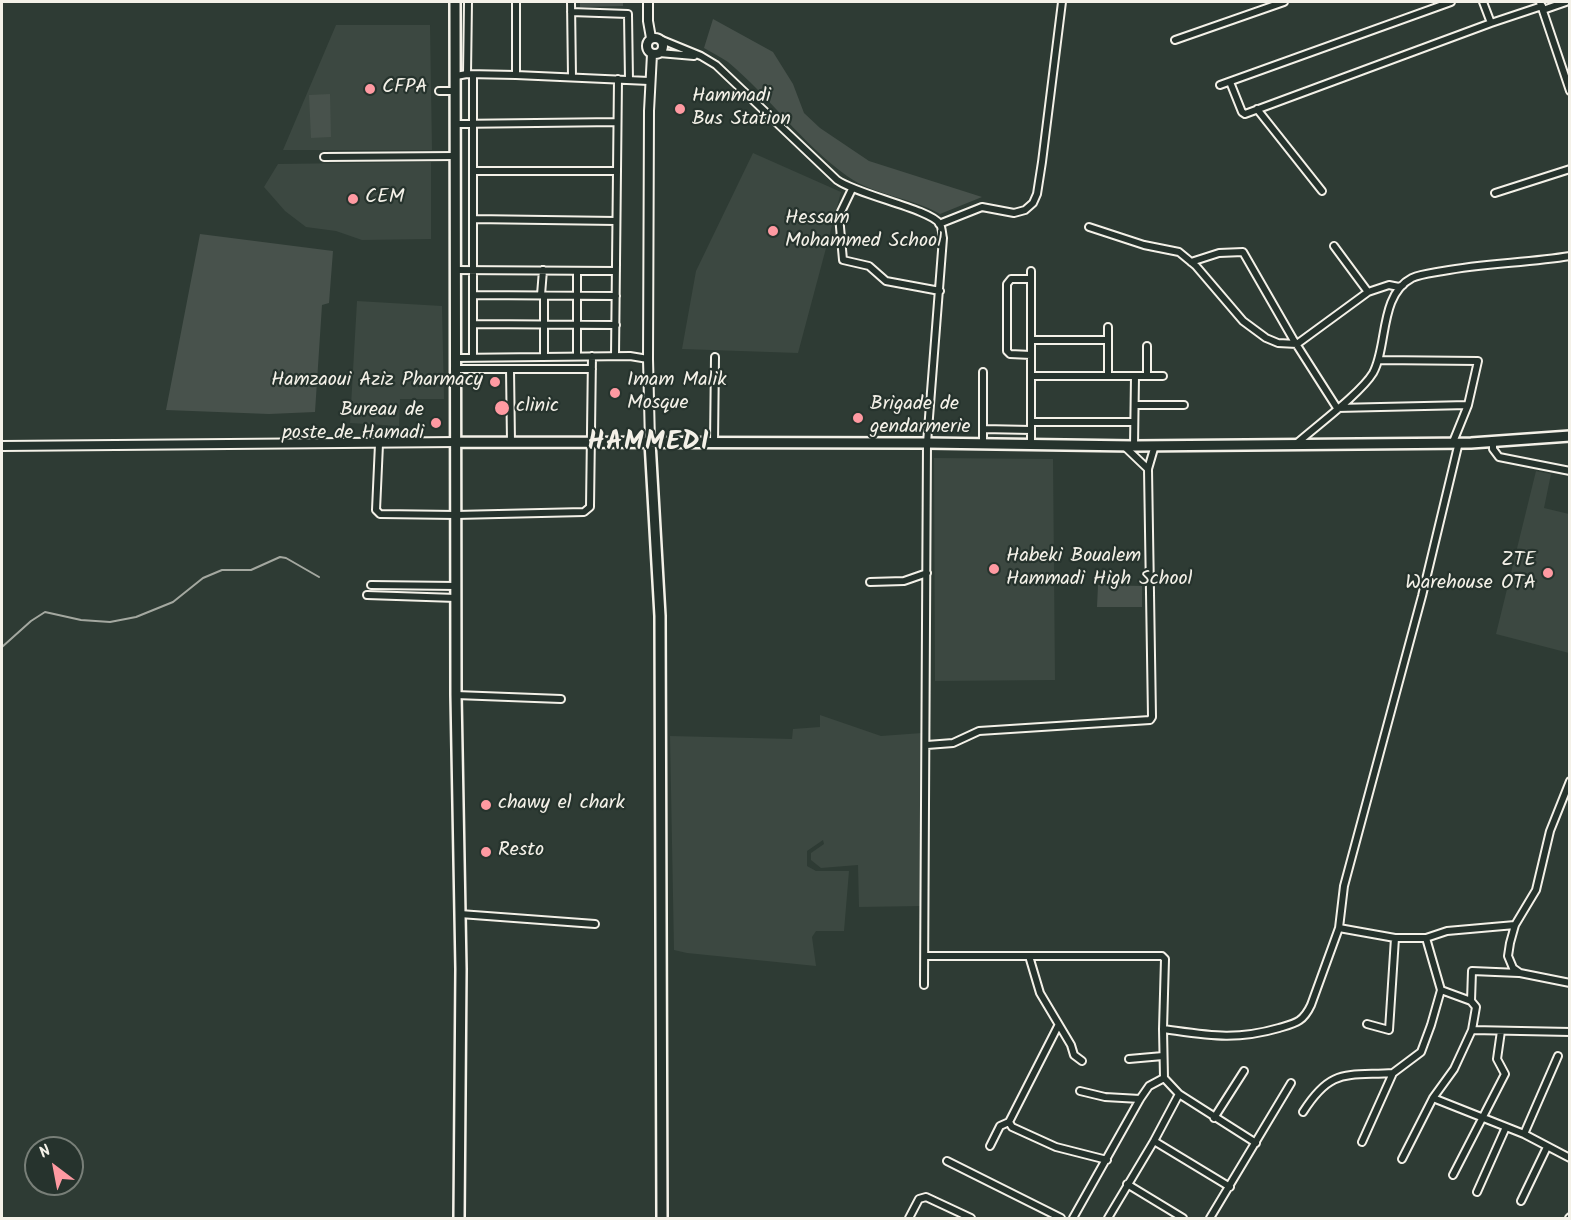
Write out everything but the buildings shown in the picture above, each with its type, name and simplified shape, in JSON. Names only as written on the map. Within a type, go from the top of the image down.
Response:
[{"type":"main road","points":[[455,2],[454,369],[460,914],[459,1218]]},
{"type":"main road","points":[[456,442],[1129,446],[1493,442],[1569,436]]},
{"type":"main road","points":[[650,442],[660,616],[659,862],[662,1218]]},
{"type":"street","points":[[468,2],[474,171],[473,358]]},
{"type":"street","points":[[516,2],[516,75]]},
{"type":"street","points":[[571,2],[572,77]]},
{"type":"street","points":[[648,2],[651,38],[646,46],[656,53],[701,56]]},
{"type":"street","points":[[939,224],[982,207],[1014,213],[1025,210],[1033,203],[1037,194],[1042,162],[1062,2]]},
{"type":"street","points":[[1175,40],[1284,2]]},
{"type":"street","points":[[1220,86],[1451,2]]},
{"type":"street","points":[[1483,2],[1491,23]]},
{"type":"street","points":[[1230,82],[1242,112],[1245,114],[1491,23],[1542,6],[1566,2]]},
{"type":"street","points":[[1542,6],[1569,91]]},
{"type":"street","points":[[571,12],[628,14],[629,80]]},
{"type":"street","points":[[651,38],[656,37],[701,56],[722,71],[832,176],[852,189],[927,214],[939,224],[944,238],[927,443],[924,985]]},
{"type":"street","points":[[650,442],[649,81],[656,53],[664,47],[662,40]]},
{"type":"street","points":[[456,76],[516,75],[649,81]]},
{"type":"street","points":[[615,356],[618,79]]},
{"type":"street","points":[[439,91],[455,91]]},
{"type":"street","points":[[1257,109],[1322,191]]},
{"type":"street","points":[[455,124],[617,122]]},
{"type":"street","points":[[324,157],[455,156]]},
{"type":"street","points":[[1495,193],[1569,169]]},
{"type":"street","points":[[474,171],[616,171]]},
{"type":"street","points":[[852,189],[838,216],[843,260],[869,266],[886,281],[940,291]]},
{"type":"street","points":[[473,219],[616,221]]},
{"type":"street","points":[[1089,226],[1144,245],[1179,252],[1191,262],[1244,321],[1266,338],[1278,343],[1297,344],[1368,292],[1389,285],[1399,287],[1419,276],[1470,266],[1569,256]]},
{"type":"street","points":[[1334,246],[1368,292]]},
{"type":"street","points":[[1191,262],[1219,253],[1243,252],[1337,408]]},
{"type":"street","points":[[455,270],[616,270]]},
{"type":"street","points":[[543,270],[544,357]]},
{"type":"street","points":[[577,271],[577,357]]},
{"type":"street","points":[[1031,272],[1031,444]]},
{"type":"street","points":[[1005,362],[1009,353],[1007,282],[1011,279],[1031,279]]},
{"type":"street","points":[[1296,444],[1372,375],[1378,360],[1386,317],[1395,295],[1403,285]]},
{"type":"street","points":[[473,295],[616,296]]},
{"type":"street","points":[[473,324],[616,325]]},
{"type":"street","points":[[1108,327],[1108,376]]},
{"type":"street","points":[[1031,340],[1108,340]]},
{"type":"street","points":[[1147,346],[1147,376]]},
{"type":"street","points":[[1009,353],[1031,355]]},
{"type":"street","points":[[379,444],[377,512],[380,514],[584,512],[590,507],[592,356]]},
{"type":"street","points":[[454,358],[630,356],[648,360]]},
{"type":"street","points":[[714,443],[715,357]]},
{"type":"street","points":[[1162,1029],[1224,1037],[1259,1034],[1300,1021],[1305,1017],[1311,1005],[1339,928],[1344,886],[1422,596],[1456,442],[1468,405],[1478,361],[1378,360]]},
{"type":"street","points":[[454,369],[592,369]]},
{"type":"street","points":[[510,369],[511,442]]},
{"type":"street","points":[[982,444],[983,372]]},
{"type":"street","points":[[1031,376],[1163,376]]},
{"type":"street","points":[[1135,376],[1134,422],[1129,446],[1149,469]]},
{"type":"street","points":[[1135,405],[1184,405]]},
{"type":"street","points":[[1337,408],[1468,405]]},
{"type":"street","points":[[1031,422],[1134,422]]},
{"type":"street","points":[[983,429],[1031,430]]},
{"type":"street","points":[[2,446],[456,442]]},
{"type":"street","points":[[1493,442],[1493,449],[1499,457],[1569,471]]},
{"type":"street","points":[[927,745],[954,743],[979,731],[1150,720],[1152,717],[1149,469],[1155,445]]},
{"type":"street","points":[[870,582],[904,581],[927,573]]},
{"type":"street","points":[[371,585],[456,586]]},
{"type":"street","points":[[367,595],[456,598]]},
{"type":"street","points":[[456,695],[561,699]]},
{"type":"street","points":[[1520,973],[1513,968],[1508,956],[1515,925],[1536,890],[1550,831],[1569,781]]},
{"type":"street","points":[[460,914],[595,924]]},
{"type":"street","points":[[1339,928],[1395,938],[1426,938],[1447,931],[1515,925]]},
{"type":"street","points":[[1366,1024],[1389,1030],[1395,938]]},
{"type":"street","points":[[1362,1142],[1394,1073],[1421,1052],[1431,1024],[1441,990],[1426,938]]},
{"type":"street","points":[[925,956],[1162,956],[1165,959],[1162,1029],[1164,1078],[1179,1094],[1256,1143]]},
{"type":"street","points":[[1029,956],[1040,993],[1071,1045],[1074,1055],[1082,1061]]},
{"type":"street","points":[[1471,1001],[1472,972],[1520,973],[1569,983]]},
{"type":"street","points":[[1402,1159],[1433,1098],[1454,1069],[1472,1030],[1476,1007],[1471,1001],[1441,990]]},
{"type":"street","points":[[1010,1125],[1058,1026]]},
{"type":"street","points":[[1472,1030],[1569,1032]]},
{"type":"street","points":[[1453,1175],[1505,1074],[1497,1059],[1501,1031]]},
{"type":"street","points":[[1129,1059],[1163,1056]]},
{"type":"street","points":[[1524,1134],[1558,1056]]},
{"type":"street","points":[[1214,1118],[1244,1071]]},
{"type":"street","points":[[1303,1112],[1325,1083],[1338,1077],[1394,1073]]},
{"type":"street","points":[[1074,1218],[1140,1099],[1149,1086],[1164,1078]]},
{"type":"street","points":[[1210,1218],[1291,1083]]},
{"type":"street","points":[[1080,1091],[1105,1097],[1140,1099]]},
{"type":"street","points":[[1108,1218],[1179,1094]]},
{"type":"street","points":[[1433,1098],[1524,1134],[1569,1158]]},
{"type":"street","points":[[990,1146],[1000,1126],[1010,1125],[1056,1148],[1107,1160]]},
{"type":"street","points":[[1477,1192],[1506,1127]]},
{"type":"street","points":[[1154,1141],[1230,1187]]},
{"type":"street","points":[[1521,1201],[1547,1147]]},
{"type":"street","points":[[947,1161],[1061,1218]]},
{"type":"street","points":[[1127,1184],[1184,1218]]},
{"type":"street","points":[[909,1218],[919,1199],[926,1197],[971,1218]]},
{"type":"shaded area","points":[[580,2],[623,2],[623,6],[580,7]]},
{"type":"shaded area","points":[[713,19],[773,52],[793,84],[804,113],[820,128],[869,161],[982,197],[940,214],[929,208],[869,188],[847,176],[815,150],[728,62],[704,48]]},
{"type":"shaded area","name":"CFPA","points":[[336,25],[430,25],[432,150],[283,150]]},
{"type":"shaded area","points":[[330,94],[331,137],[311,138],[309,95]]},
{"type":"shaded area","name":"Hessam Mohammed School","points":[[753,153],[841,192],[798,353],[682,349],[696,271]]},
{"type":"shaded area","name":"CEM","points":[[431,162],[431,239],[362,240],[336,231],[306,227],[285,211],[264,187],[278,164]]},
{"type":"shaded area","points":[[200,234],[333,251],[329,303],[322,305],[315,412],[269,414],[166,410]]},
{"type":"shaded area","points":[[357,301],[442,306],[444,399],[400,399],[399,426],[350,423]]},
{"type":"shaded area","name":"Habeki Boualem Hammadi High School","points":[[934,458],[1053,459],[1055,680],[935,681]]},
{"type":"shaded area","points":[[1536,471],[1551,474],[1544,508],[1569,514],[1569,653],[1496,634]]},
{"type":"shaded area","points":[[1098,585],[1142,586],[1142,607],[1097,607]]},
{"type":"shaded area","points":[[820,715],[881,736],[922,733],[922,906],[859,907],[858,865],[821,868],[811,860],[811,853],[824,844],[823,840],[807,851],[807,866],[816,871],[849,871],[844,931],[816,931],[812,937],[816,966],[674,950],[670,736],[792,739],[793,729],[820,727]]},
{"type":"waterway","points":[[2,647],[31,621],[45,612],[81,620],[110,622],[136,617],[173,602],[203,578],[222,570],[251,570],[280,557],[286,558],[319,577]]},
{"type":"place","name":"CFPA","points":[[370,89]]},
{"type":"place","name":"Hammadi Bus Station","points":[[680,109]]},
{"type":"place","name":"CEM","points":[[353,199]]},
{"type":"place","name":"Hessam Mohammed School","points":[[773,231]]},
{"type":"place","name":"Hamzaoui Aziz Pharmacy","points":[[495,382]]},
{"type":"place","name":"Imam Malik Mosque","points":[[615,393]]},
{"type":"place","name":"clinic","points":[[502,408]]},
{"type":"place","name":"Brigade de gendarmerie","points":[[858,418]]},
{"type":"place","name":"Bureau de poste de Hamadi","points":[[436,423]]},
{"type":"place","name":"Habeki Boualem Hammadi High School","points":[[994,569]]},
{"type":"place","name":"ZTE Warehouse OTA","points":[[1548,573]]},
{"type":"place","name":"chawy el chark","points":[[486,805]]},
{"type":"place","name":"Resto","points":[[486,852]]},
{"type":"district","name":"HAMMEDI","points":[[649,445]]}]
